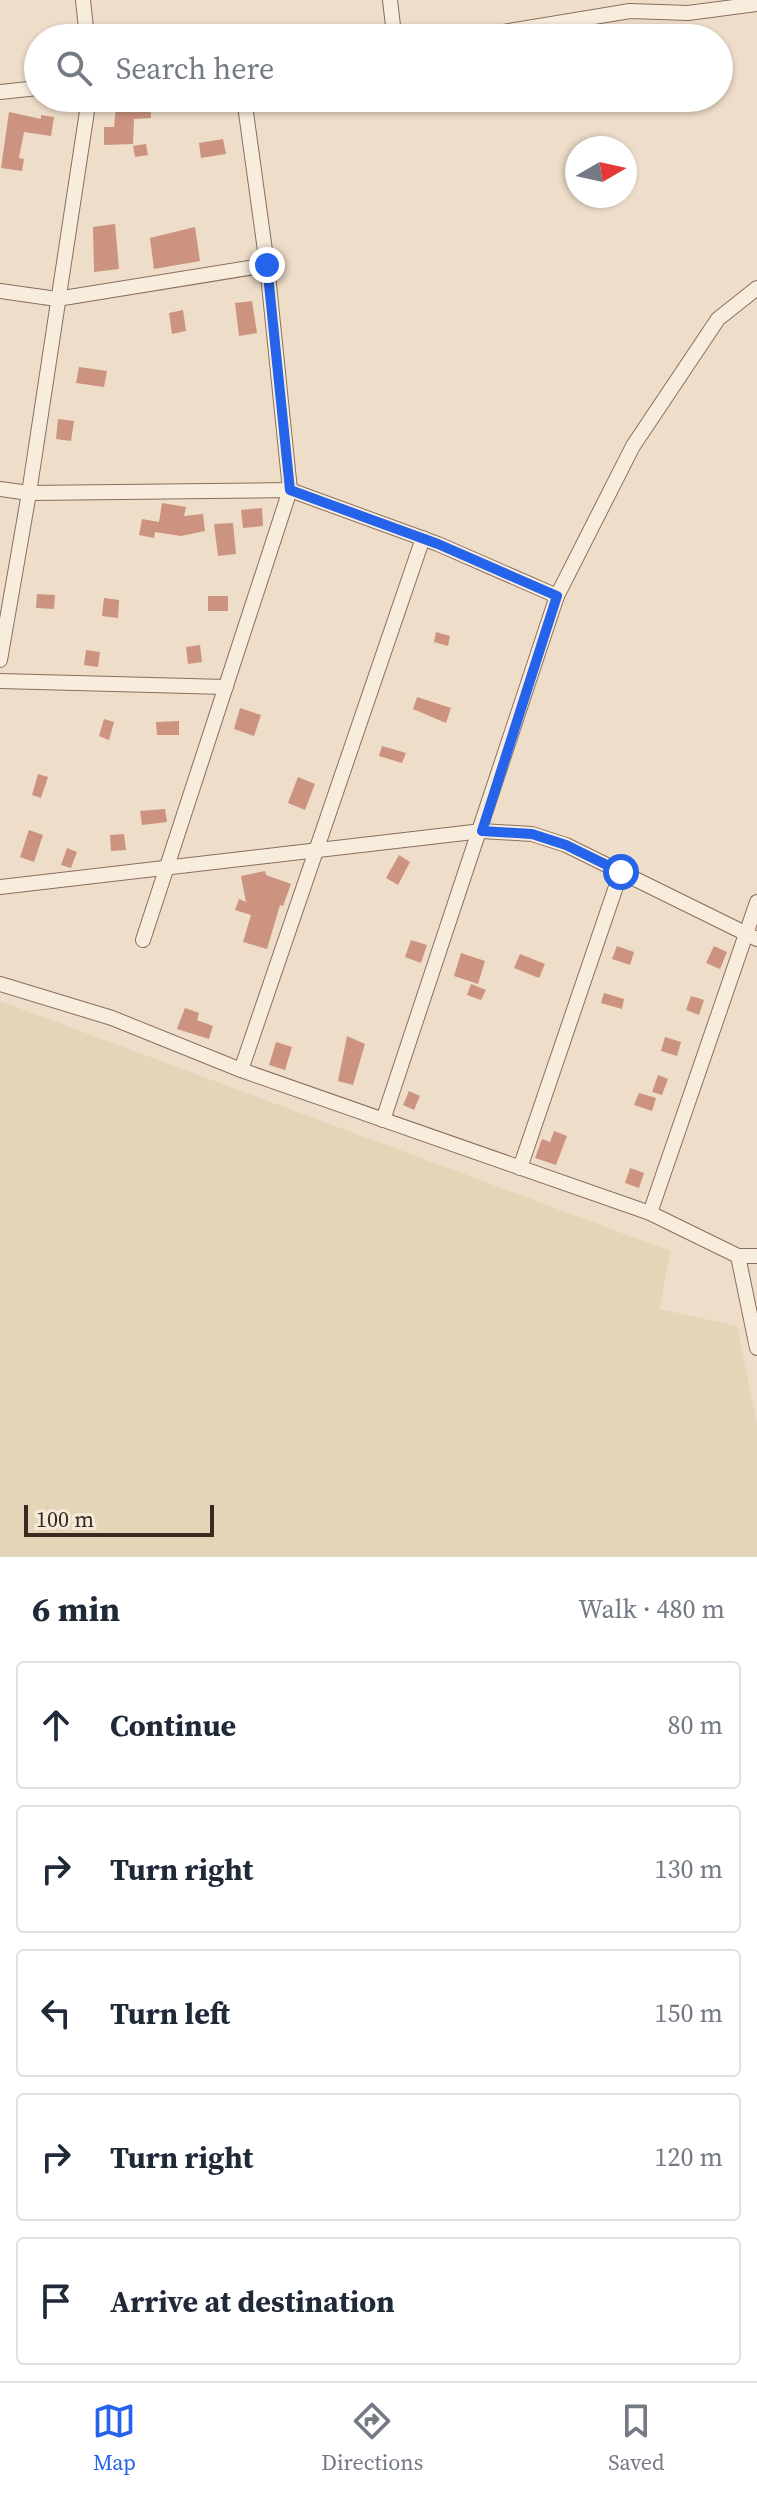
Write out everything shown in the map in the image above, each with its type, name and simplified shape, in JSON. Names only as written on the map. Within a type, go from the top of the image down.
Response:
[{"type":"street","points":[[83,0],[86,24]]},
{"type":"street","points":[[390,0],[393,24]]},
{"type":"street","points":[[552,24],[630,11],[688,13],[757,4]]},
{"type":"street","points":[[0,92],[24,89]]},
{"type":"street","points":[[0,660],[29,493],[87,112]]},
{"type":"street","points":[[143,940],[290,490],[267,265],[246,112]]},
{"type":"street","points":[[0,291],[57,299],[267,265]]},
{"type":"street","points":[[383,1120],[482,831],[557,596],[633,446],[718,319],[754,294]]},
{"type":"street","points":[[0,489],[29,493],[290,490],[423,538],[557,596]]},
{"type":"street","points":[[241,1070],[423,538]]},
{"type":"street","points":[[0,681],[226,687]]},
{"type":"street","points":[[0,887],[482,831],[532,834],[566,845],[753,937]]},
{"type":"street","points":[[520,1168],[621,872]]},
{"type":"street","points":[[650,1213],[753,937],[757,902]]},
{"type":"street","points":[[0,984],[112,1018],[241,1070],[650,1213],[738,1256],[757,1256]]},
{"type":"street","points":[[738,1256],[757,1348]]},
{"type":"shaded area","points":[[0,1001],[670,1251],[660,1309],[737,1326],[757,1424],[757,1557],[0,1557]]},
{"type":"building","points":[[9,112],[41,119],[41,115],[54,117],[51,136],[24,132],[19,158],[24,159],[22,171],[1,168]]},
{"type":"building","points":[[115,112],[151,112],[151,118],[134,119],[133,144],[104,145],[104,127],[114,127]]},
{"type":"building","points":[[223,139],[226,154],[201,158],[199,143]]},
{"type":"building","points":[[146,144],[148,155],[135,157],[133,146]]},
{"type":"building","points":[[115,224],[119,269],[94,272],[93,227]]},
{"type":"building","points":[[195,227],[200,261],[154,269],[150,238]]},
{"type":"building","points":[[252,301],[257,333],[239,336],[235,303]]},
{"type":"building","points":[[183,310],[186,331],[172,334],[169,313]]},
{"type":"building","points":[[79,367],[107,371],[104,387],[76,383]]},
{"type":"building","points":[[58,419],[74,421],[71,441],[56,439]]},
{"type":"building","points":[[162,503],[186,507],[184,516],[203,514],[205,531],[181,536],[155,532],[154,538],[139,535],[142,519],[159,522]]},
{"type":"building","points":[[262,508],[263,526],[243,528],[241,510]]},
{"type":"building","points":[[233,523],[236,554],[218,556],[214,524]]},
{"type":"building","points":[[37,594],[55,595],[54,609],[36,608]]},
{"type":"building","points":[[208,596],[228,596],[228,611],[208,611]]},
{"type":"building","points":[[104,598],[119,600],[118,618],[102,616]]},
{"type":"building","points":[[436,632],[450,636],[448,646],[434,642]]},
{"type":"building","points":[[200,645],[202,662],[188,664],[186,647]]},
{"type":"building","points":[[86,650],[100,652],[98,667],[84,665]]},
{"type":"building","points":[[417,697],[451,708],[446,723],[413,709]]},
{"type":"building","points":[[240,708],[261,715],[254,736],[234,729]]},
{"type":"building","points":[[104,719],[114,722],[109,740],[99,736]]},
{"type":"building","points":[[179,721],[179,735],[157,735],[156,722]]},
{"type":"building","points":[[382,746],[406,753],[402,763],[379,756]]},
{"type":"building","points":[[38,774],[48,777],[41,798],[32,795]]},
{"type":"building","points":[[298,777],[315,784],[305,810],[288,803]]},
{"type":"building","points":[[165,809],[167,822],[142,825],[140,811]]},
{"type":"building","points":[[29,830],[43,835],[34,862],[20,857]]},
{"type":"building","points":[[124,834],[126,850],[111,851],[110,835]]},
{"type":"building","points":[[67,848],[77,852],[71,868],[61,865]]},
{"type":"building","points":[[399,855],[410,862],[398,885],[386,878]]},
{"type":"building","points":[[265,871],[266,875],[291,884],[283,906],[280,905],[267,949],[243,942],[251,915],[235,910],[239,899],[246,902],[241,876]]},
{"type":"building","points":[[411,940],[427,945],[421,963],[405,957]]},
{"type":"building","points":[[617,946],[634,952],[630,965],[612,959]]},
{"type":"building","points":[[714,946],[727,952],[720,969],[706,963]]},
{"type":"building","points":[[461,953],[485,961],[478,984],[454,976]]},
{"type":"building","points":[[520,954],[545,964],[539,978],[514,968]]},
{"type":"building","points":[[471,984],[486,990],[481,1000],[467,995]]},
{"type":"building","points":[[604,993],[624,999],[622,1009],[601,1003]]},
{"type":"building","points":[[691,996],[704,1000],[699,1015],[686,1010]]},
{"type":"building","points":[[185,1008],[199,1013],[197,1020],[213,1026],[209,1039],[177,1029]]},
{"type":"building","points":[[347,1036],[365,1044],[353,1085],[338,1081]]},
{"type":"building","points":[[665,1037],[681,1042],[677,1056],[661,1051]]},
{"type":"building","points":[[276,1042],[292,1047],[285,1070],[269,1065]]},
{"type":"building","points":[[658,1075],[668,1079],[662,1095],[652,1092]]},
{"type":"building","points":[[409,1091],[420,1096],[414,1110],[403,1105]]},
{"type":"building","points":[[639,1093],[656,1098],[652,1111],[634,1105]]},
{"type":"building","points":[[554,1131],[567,1136],[556,1165],[535,1158],[542,1139],[550,1142]]},
{"type":"building","points":[[630,1168],[644,1173],[639,1188],[625,1183]]},
{"type":"route","points":[[267,265],[290,490],[438,544],[557,596],[482,831],[532,834],[566,845],[621,872]]}]
